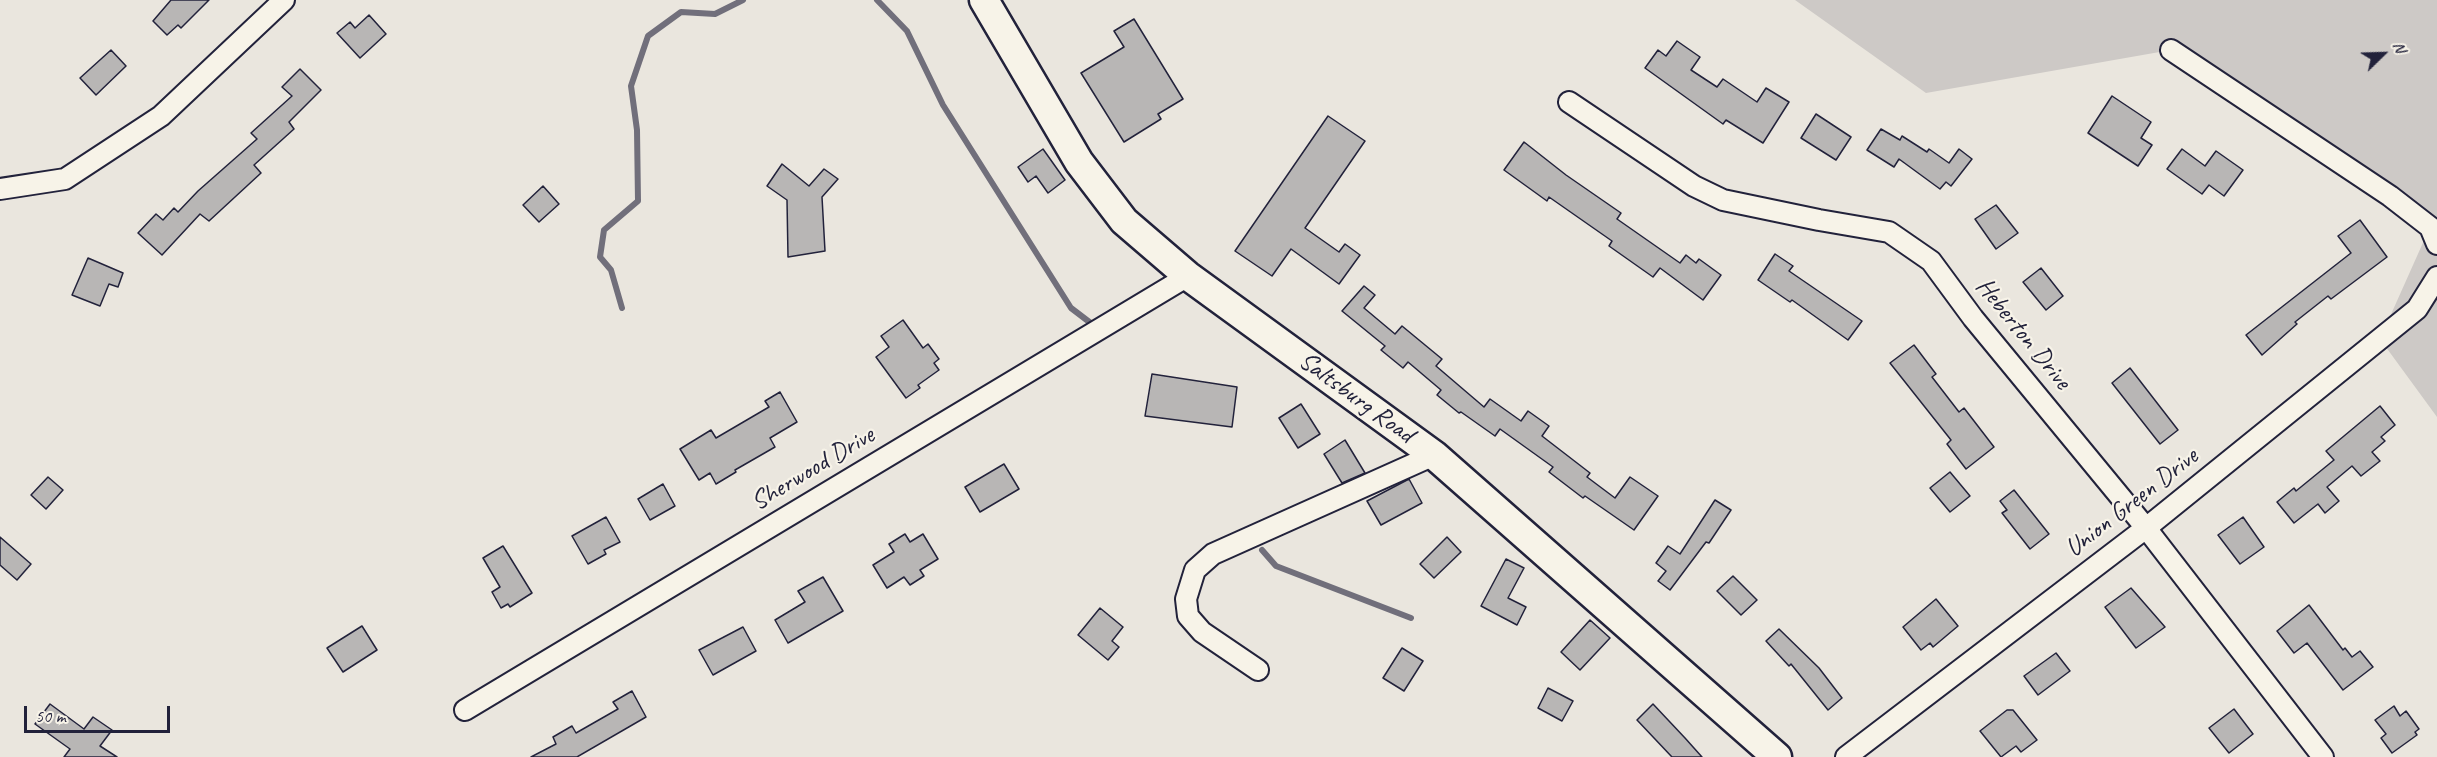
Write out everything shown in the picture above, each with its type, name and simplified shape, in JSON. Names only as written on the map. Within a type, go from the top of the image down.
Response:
[{"type":"main road","name":"Saltsburg Road","points":[[984,0],[1079,162],[1124,221],[1188,276],[1434,456],[1777,757]]},
{"type":"street","points":[[0,189],[65,179],[161,116],[284,0]]},
{"type":"street","points":[[2170,50],[2390,196],[2430,227],[2437,244]]},
{"type":"street","name":"Heberton Drive","points":[[1569,102],[1694,186],[1723,200],[1889,232],[1931,261],[1973,318],[2146,528],[2323,757]]},
{"type":"street","name":"Sherwood Drive","points":[[465,710],[1188,276]]},
{"type":"street","name":"Union Green Drive","points":[[1846,757],[2146,528],[2417,309],[2437,277]]},
{"type":"street","points":[[1258,670],[1202,632],[1188,616],[1186,599],[1195,570],[1213,554],[1434,456]]},
{"type":"shaded area","points":[[1795,0],[2437,0],[2437,417],[2380,339],[2430,227],[2171,50],[1926,93]]},
{"type":"building","points":[[171,0],[209,0],[181,28],[178,25],[167,35],[153,21]]},
{"type":"building","points":[[369,15],[386,34],[360,58],[337,33],[350,22],[355,28]]},
{"type":"building","points":[[1134,19],[1183,99],[1158,114],[1161,119],[1124,142],[1081,73],[1124,47],[1114,31]]},
{"type":"building","points":[[1677,41],[1700,57],[1691,70],[1717,87],[1723,79],[1757,102],[1766,88],[1789,102],[1763,143],[1726,120],[1723,124],[1645,68],[1658,50],[1666,56]]},
{"type":"building","points":[[111,50],[126,66],[96,95],[80,78]]},
{"type":"building","points":[[300,69],[321,90],[289,122],[294,129],[254,165],[261,173],[209,221],[200,214],[162,255],[138,233],[156,214],[163,220],[174,208],[178,212],[198,191],[257,139],[251,133],[292,96],[282,87]]},
{"type":"building","points":[[2112,96],[2151,122],[2141,138],[2152,145],[2138,166],[2088,133]]},
{"type":"building","points":[[1816,114],[1851,137],[1836,160],[1801,138]]},
{"type":"building","points":[[1328,116],[1365,141],[1305,228],[1339,252],[1345,244],[1360,255],[1339,284],[1291,249],[1272,276],[1235,251]]},
{"type":"building","points":[[1881,129],[1900,140],[1902,136],[1927,152],[1929,149],[1949,163],[1959,149],[1972,159],[1951,186],[1946,182],[1940,189],[1899,159],[1894,167],[1867,150]]},
{"type":"building","points":[[1524,142],[1566,175],[1621,213],[1617,219],[1680,263],[1686,255],[1696,263],[1699,259],[1721,275],[1703,300],[1660,268],[1653,277],[1609,246],[1612,241],[1549,197],[1547,201],[1504,170]]},
{"type":"building","points":[[1043,149],[1065,180],[1048,193],[1036,176],[1028,182],[1018,167]]},
{"type":"building","points":[[2182,149],[2205,166],[2216,151],[2243,170],[2224,196],[2209,185],[2202,194],[2167,169]]},
{"type":"building","points":[[782,164],[809,186],[824,169],[838,179],[822,197],[825,251],[788,257],[787,200],[767,186]]},
{"type":"building","points":[[543,186],[559,204],[539,222],[523,205]]},
{"type":"building","points":[[1996,205],[2018,233],[1996,249],[1975,219]]},
{"type":"building","points":[[2360,220],[2387,257],[2331,299],[2328,296],[2295,322],[2297,324],[2262,355],[2246,335],[2351,253],[2338,236]]},
{"type":"building","points":[[1775,254],[1793,266],[1789,271],[1862,321],[1848,340],[1792,300],[1790,302],[1758,280]]},
{"type":"building","points":[[88,258],[123,273],[118,287],[109,284],[100,306],[72,295]]},
{"type":"building","points":[[2041,268],[2063,296],[2046,310],[2023,282]]},
{"type":"building","points":[[1364,286],[1375,295],[1364,308],[1395,334],[1402,326],[1442,359],[1436,366],[1484,407],[1490,399],[1521,421],[1528,411],[1549,426],[1542,436],[1590,473],[1587,477],[1615,498],[1630,477],[1658,496],[1634,530],[1585,496],[1583,498],[1549,472],[1553,467],[1500,429],[1495,436],[1461,412],[1459,413],[1437,395],[1441,390],[1408,362],[1403,368],[1381,350],[1385,346],[1342,311]]},
{"type":"building","points":[[903,320],[923,348],[928,344],[939,359],[934,363],[939,370],[918,385],[920,388],[906,398],[876,357],[889,347],[881,336]]},
{"type":"building","points":[[1914,345],[1936,374],[1932,377],[1959,412],[1964,408],[1994,447],[1966,469],[1947,444],[1951,440],[1890,363]]},
{"type":"building","points":[[2130,368],[2178,430],[2160,444],[2112,383]]},
{"type":"building","points":[[1152,374],[1237,387],[1232,427],[1145,416]]},
{"type":"building","points":[[780,392],[797,422],[770,438],[775,447],[716,484],[710,473],[699,480],[680,449],[711,430],[716,438],[769,407],[765,401]]},
{"type":"building","points":[[1301,404],[1320,434],[1298,448],[1279,418]]},
{"type":"building","points":[[2380,406],[2395,425],[2381,437],[2385,441],[2372,452],[2380,461],[2361,476],[2352,466],[2327,487],[2339,501],[2325,513],[2318,504],[2294,523],[2277,502],[2294,488],[2296,491],[2334,460],[2326,451]]},
{"type":"building","points":[[1345,440],[1365,473],[1342,483],[1324,454]]},
{"type":"building","points":[[1004,464],[1019,489],[980,512],[965,487]]},
{"type":"building","points":[[1950,472],[1970,496],[1950,512],[1930,488]]},
{"type":"building","points":[[48,477],[63,490],[46,509],[31,495]]},
{"type":"building","points":[[1409,479],[1422,503],[1381,525],[1367,501]]},
{"type":"building","points":[[663,484],[675,506],[650,520],[638,499]]},
{"type":"building","points":[[2014,490],[2049,534],[2030,549],[2002,513],[2007,510],[2000,501]]},
{"type":"building","points":[[1715,500],[1731,510],[1709,543],[1706,542],[1670,590],[1658,581],[1666,571],[1656,563],[1668,546],[1680,554]]},
{"type":"building","points":[[606,517],[620,542],[604,550],[606,554],[588,564],[572,536]]},
{"type":"building","points":[[2243,517],[2264,547],[2240,564],[2218,535]]},
{"type":"building","points":[[905,534],[910,542],[923,534],[938,559],[920,570],[924,576],[910,585],[904,577],[887,588],[873,565],[894,552],[889,544]]},
{"type":"building","points":[[0,537],[31,564],[17,580],[0,565]]},
{"type":"building","points":[[1447,537],[1461,552],[1434,578],[1420,564]]},
{"type":"building","points":[[503,546],[532,593],[510,607],[508,604],[501,608],[492,592],[500,587],[483,558]]},
{"type":"building","points":[[1506,559],[1524,568],[1508,598],[1526,607],[1517,625],[1481,606]]},
{"type":"building","points":[[1733,576],[1757,600],[1741,615],[1717,591]]},
{"type":"building","points":[[823,577],[843,611],[788,643],[775,620],[805,602],[798,591]]},
{"type":"building","points":[[2131,588],[2165,627],[2136,648],[2105,607]]},
{"type":"building","points":[[1936,599],[1958,626],[1933,647],[1930,643],[1921,650],[1903,627]]},
{"type":"building","points":[[2309,605],[2343,650],[2345,648],[2352,657],[2360,651],[2373,667],[2343,690],[2307,643],[2294,653],[2277,631]]},
{"type":"building","points":[[1100,608],[1123,627],[1112,641],[1119,647],[1108,660],[1078,635]]},
{"type":"building","points":[[1590,620],[1610,638],[1580,670],[1561,652]]},
{"type":"building","points":[[362,626],[377,650],[343,672],[327,648]]},
{"type":"building","points":[[743,627],[756,651],[713,675],[699,650]]},
{"type":"building","points":[[1779,629],[1819,668],[1842,698],[1828,710],[1791,664],[1789,666],[1766,641]]},
{"type":"building","points":[[1402,648],[1423,661],[1404,691],[1383,678]]},
{"type":"building","points":[[2056,653],[2070,671],[2038,695],[2024,676]]},
{"type":"building","points":[[1548,688],[1573,701],[1562,721],[1538,708]]},
{"type":"building","points":[[632,691],[646,717],[577,757],[531,757],[556,744],[553,737],[572,726],[576,733],[618,709],[613,702]]},
{"type":"building","points":[[50,704],[84,729],[93,717],[112,730],[100,746],[117,757],[64,757],[70,749],[35,724]]},
{"type":"building","points":[[1653,704],[1702,757],[1672,757],[1637,720]]},
{"type":"building","points":[[2394,706],[2400,716],[2406,711],[2419,729],[2415,732],[2417,735],[2392,753],[2381,738],[2386,734],[2375,720]]},
{"type":"building","points":[[2234,709],[2253,734],[2229,753],[2209,728]]},
{"type":"building","points":[[2007,710],[2013,710],[2037,740],[2021,752],[2016,746],[2001,757],[1980,731]]},
{"type":"waterway","points":[[622,308],[611,270],[600,257],[604,230],[638,201],[637,130],[631,86],[648,36],[681,12],[715,14],[743,0]]},
{"type":"waterway","points":[[877,0],[907,31],[943,105],[1071,308],[1092,324]]},
{"type":"waterway","points":[[1262,550],[1276,566],[1411,618]]}]
